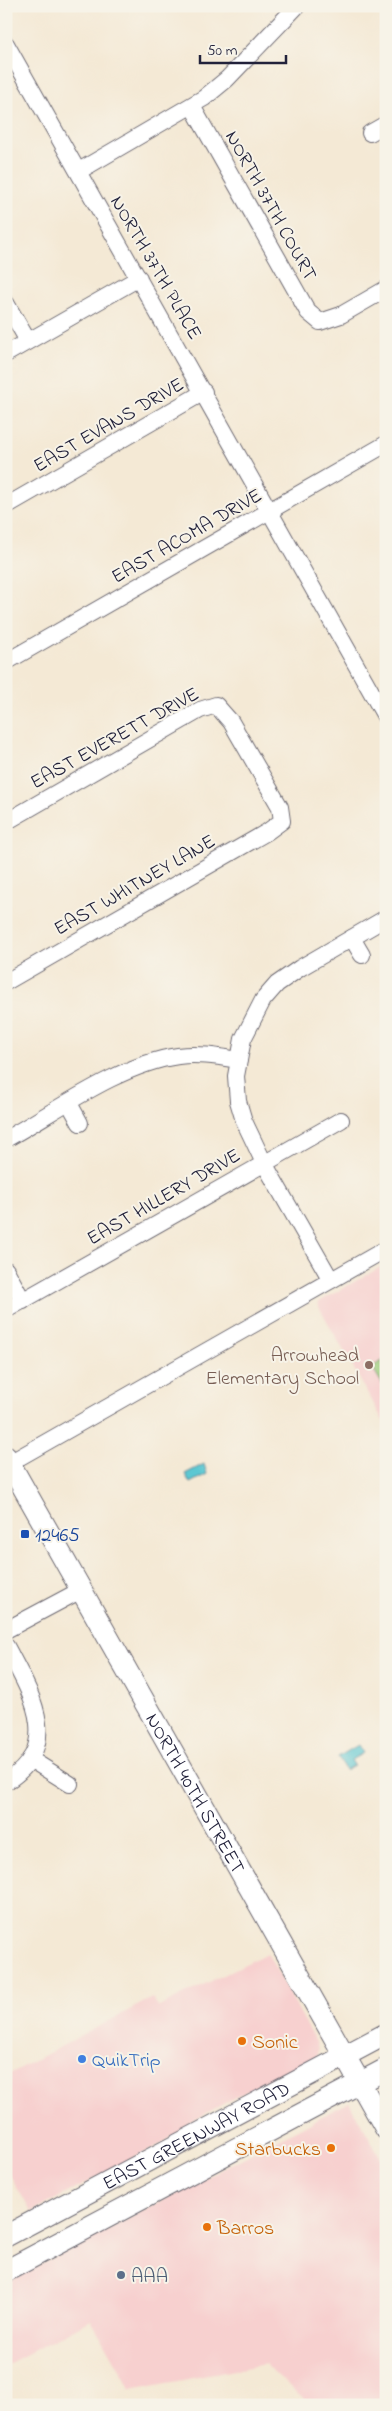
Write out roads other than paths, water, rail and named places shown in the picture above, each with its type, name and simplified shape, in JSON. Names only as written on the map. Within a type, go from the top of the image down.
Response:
[{"type":"main road","name":"NORTH 40TH STREET","points":[[7,1462],[386,2129]]},
{"type":"main road","name":"EAST GREENWAY ROAD","points":[[6,2236],[386,2034]]},
{"type":"main road","name":"EAST GREENWAY ROAD","points":[[6,2271],[386,2069]]},
{"type":"street","points":[[79,171],[192,106],[227,80],[297,6]]},
{"type":"street","name":"NORTH 37TH PLACE","points":[[6,44],[204,392],[269,512],[386,718]]},
{"type":"street","name":"NORTH 37TH COURT","points":[[192,106],[308,312],[320,322],[341,315],[386,289]]},
{"type":"street","points":[[370,133],[386,124]]},
{"type":"street","points":[[6,354],[139,278]]},
{"type":"street","points":[[6,302],[28,341]]},
{"type":"street","name":"EAST EVANS DRIVE","points":[[6,506],[204,392]]},
{"type":"street","name":"EAST ACOMA DRIVE","points":[[6,662],[386,444]]},
{"type":"street","name":"EAST EVERETT DRIVE","points":[[6,822],[200,710],[216,704],[231,722],[280,807],[282,821]]},
{"type":"street","name":"EAST WHITNEY LANE","points":[[6,982],[267,832],[282,821]]},
{"type":"street","points":[[331,1280],[264,1163],[244,1121],[238,1101],[236,1076],[243,1038],[263,1000],[277,984],[300,968],[386,918]]},
{"type":"street","points":[[352,938],[362,955]]},
{"type":"street","points":[[6,1139],[116,1075],[158,1060],[180,1055],[218,1056],[240,1060]]},
{"type":"street","points":[[69,1103],[80,1123]]},
{"type":"street","name":"EAST HILLERY DRIVE","points":[[6,1310],[340,1120]]},
{"type":"street","points":[[7,1462],[386,1249]]},
{"type":"street","points":[[6,1270],[23,1300]]},
{"type":"street","points":[[6,1630],[81,1590]]},
{"type":"street","points":[[6,1646],[31,1693],[39,1718],[39,1733],[30,1759],[17,1775],[6,1782]]},
{"type":"street","points":[[30,1759],[70,1784]]},
{"type":"water","points":[[204,1464],[207,1474],[190,1483],[185,1474]]},
{"type":"water","points":[[358,1745],[363,1753],[351,1760],[354,1765],[345,1770],[338,1757]]},
{"type":"place","name":"Arrowhead Elementary School","points":[[369,1365]]},
{"type":"place","name":"12465","points":[[25,1534]]},
{"type":"place","name":"Sonic","points":[[242,2041]]},
{"type":"place","name":"QuikTrip","points":[[82,2059]]},
{"type":"place","name":"Starbucks","points":[[331,2148]]},
{"type":"place","name":"Barros","points":[[207,2227]]},
{"type":"place","name":"AAA","points":[[121,2275]]}]
